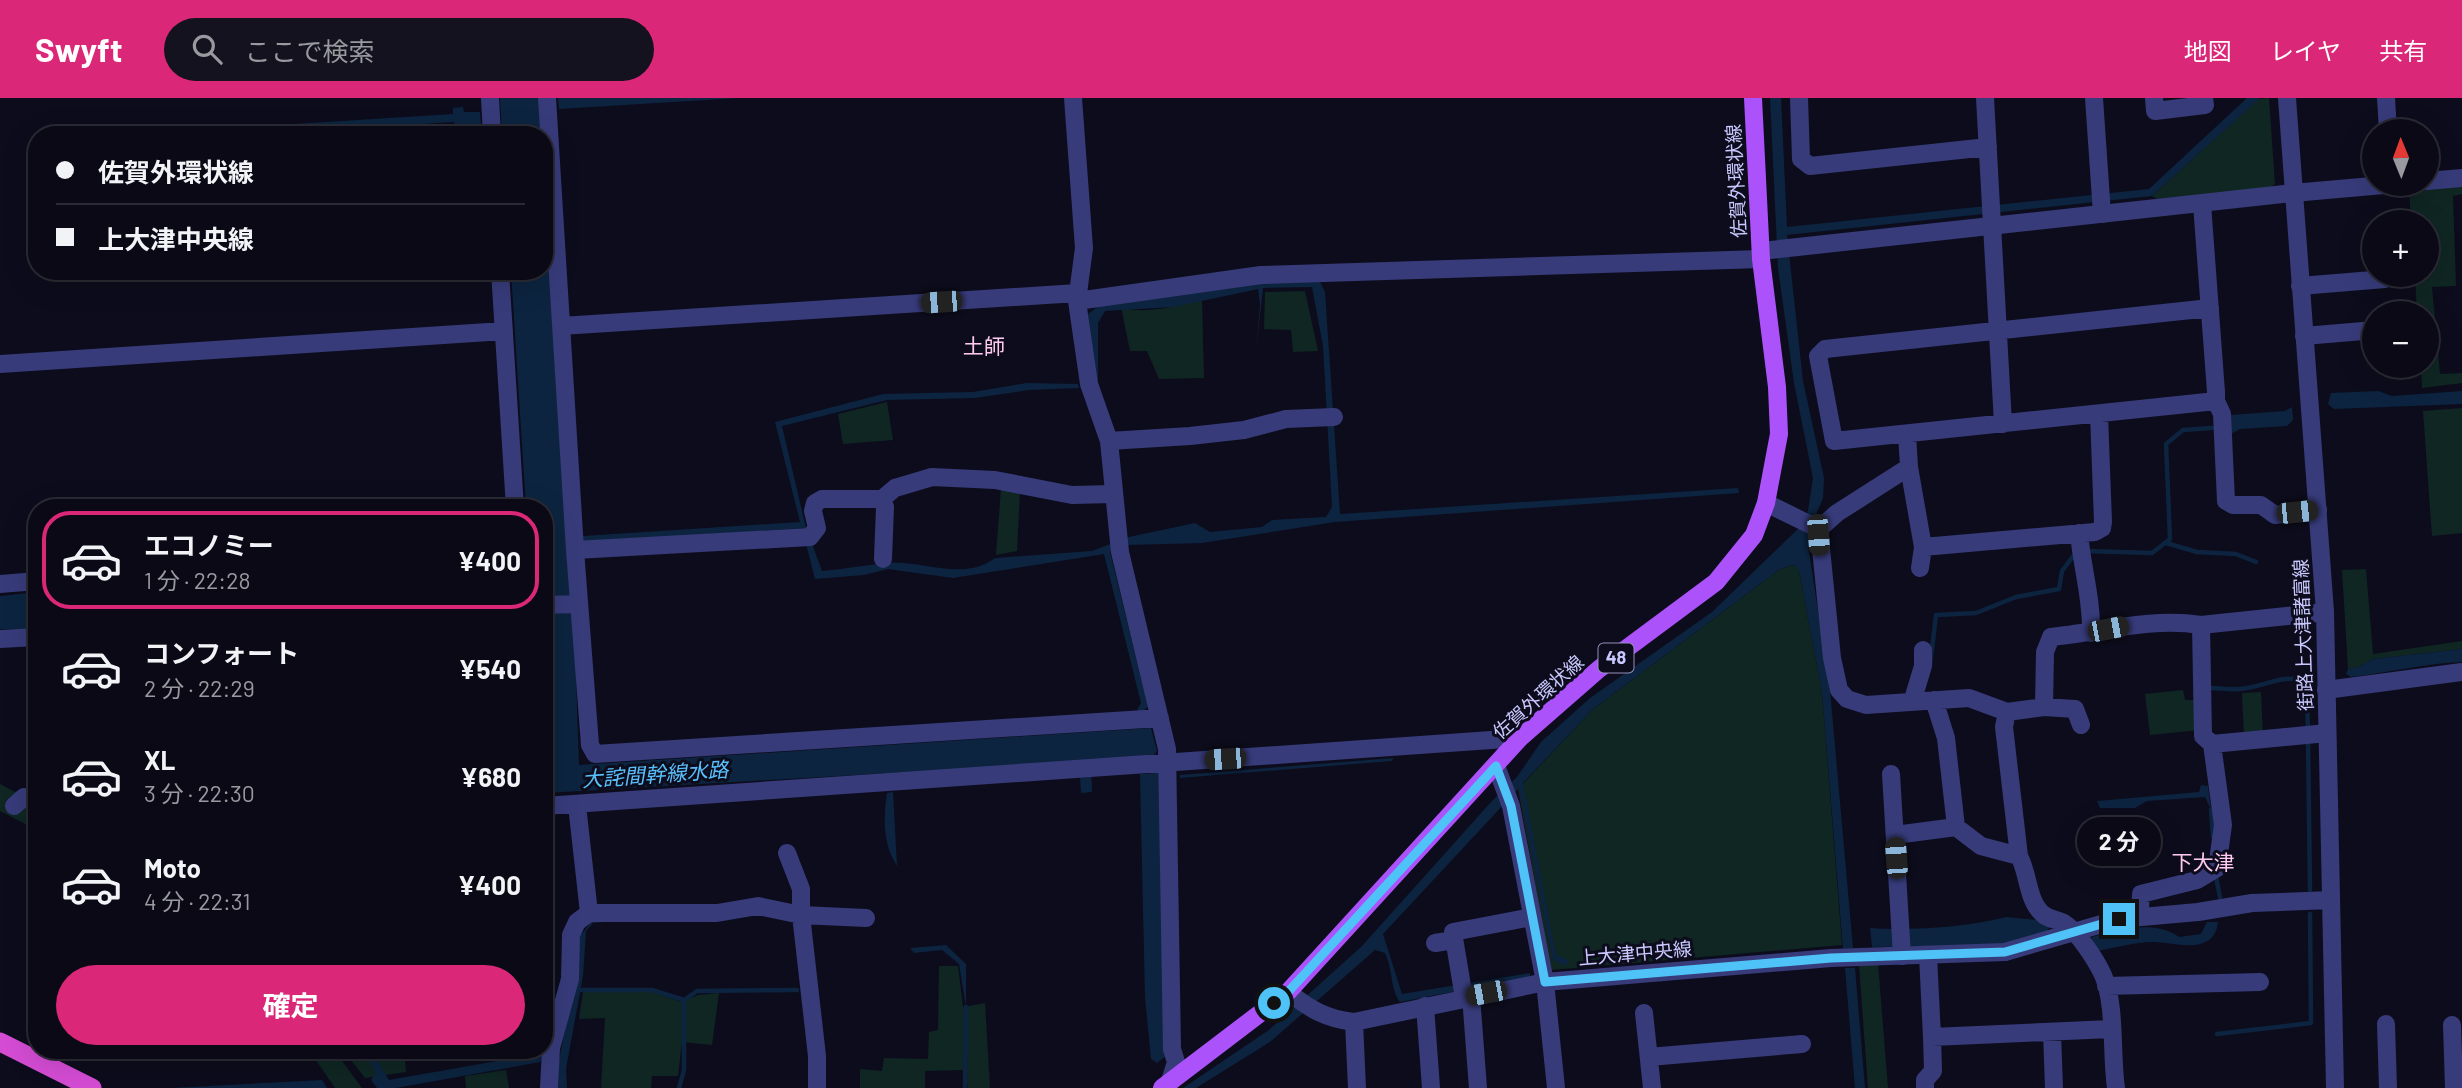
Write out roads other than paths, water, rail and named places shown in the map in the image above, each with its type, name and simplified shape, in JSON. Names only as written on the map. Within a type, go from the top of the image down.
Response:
[{"type":"highway","points":[[0,1042],[28,1056]]},
{"type":"highway","points":[[34,1059],[92,1088]]},
{"type":"main road","name":"佐賀外環状線","points":[[1166,1087],[1293,996],[1520,738],[1599,669],[1716,582],[1754,535],[1766,503],[1779,434],[1753,98]]},
{"type":"street","points":[[489,98],[491,126]]},
{"type":"street","points":[[547,98],[549,126]]},
{"type":"street","points":[[1073,98],[1084,248],[1077,297],[1089,384],[1109,441],[1119,546],[1169,763],[1171,1049],[1176,1062],[1166,1087]]},
{"type":"street","points":[[1799,98],[1801,159],[1810,166],[1988,147]]},
{"type":"street","points":[[1985,98],[2003,424]]},
{"type":"street","points":[[2094,98],[2101,203]]},
{"type":"street","points":[[2154,98],[2155,111],[2205,105],[2204,98]]},
{"type":"street","name":"街路上大津諸富線","points":[[2287,98],[2325,612],[2326,690],[2314,735],[2331,900],[2335,1088]]},
{"type":"street","points":[[2386,98],[2387,119]]},
{"type":"street","points":[[2440,180],[2462,178]]},
{"type":"street","points":[[561,326],[1077,297],[1261,275],[1765,253],[1992,215],[2101,203],[2202,204],[2362,187]]},
{"type":"street","points":[[553,196],[579,604],[590,746],[596,754],[1160,718]]},
{"type":"street","points":[[2202,204],[2216,401],[2222,414],[2226,501],[2233,505],[2261,505],[2275,514],[2318,510]]},
{"type":"street","points":[[501,280],[514,499]]},
{"type":"street","points":[[2300,286],[2362,281]]},
{"type":"street","points":[[2210,308],[1825,349],[1818,356],[1834,441],[2216,401]]},
{"type":"street","points":[[0,364],[504,331]]},
{"type":"street","points":[[2304,336],[2362,331]]},
{"type":"street","points":[[1923,547],[2095,532],[2102,528],[2099,414]]},
{"type":"street","points":[[1109,441],[1190,436],[1244,430],[1286,419],[1330,417]]},
{"type":"street","points":[[1908,434],[1909,467],[1923,547],[1920,569]]},
{"type":"street","points":[[1819,529],[1837,513],[1909,467]]},
{"type":"street","points":[[576,550],[810,537],[817,528],[813,511],[815,503],[822,499],[882,499],[905,484],[932,477],[995,480],[1072,495],[1112,494]]},
{"type":"street","points":[[882,499],[885,507],[883,559]]},
{"type":"street","points":[[1766,503],[1819,529]]},
{"type":"street","points":[[1819,529],[1832,658],[1839,690],[1847,699],[1866,705],[1913,699],[1969,698],[2007,712],[2044,708],[2075,709],[2081,725]]},
{"type":"street","points":[[2079,533],[2083,575],[2092,601],[2091,633]]},
{"type":"street","points":[[0,584],[28,582]]},
{"type":"street","points":[[553,605],[579,604]]},
{"type":"street","points":[[2044,708],[2045,652],[2051,637],[2124,626],[2185,623],[2201,625],[2325,612]]},
{"type":"street","points":[[1891,774],[1902,956],[2005,952],[2119,919],[2140,909],[2141,894],[2197,880],[2217,868],[2222,825],[2212,744],[2203,736],[2201,625]]},
{"type":"street","points":[[0,639],[28,637]]},
{"type":"street","points":[[1913,699],[1923,666],[1923,650]]},
{"type":"street","points":[[2326,690],[2462,673]]},
{"type":"street","points":[[1934,700],[1946,738],[1956,827]]},
{"type":"street","points":[[2007,712],[2004,727],[2019,856],[2027,870],[2032,899],[2044,915],[2065,924],[2074,932],[2102,975],[2106,986],[2116,1088]]},
{"type":"street","points":[[2212,744],[2314,735]]},
{"type":"street","points":[[553,806],[1520,738]]},
{"type":"street","points":[[1496,766],[1511,806],[1545,982],[1556,1088]]},
{"type":"street","points":[[13,806],[24,797],[28,799]]},
{"type":"street","points":[[577,805],[589,913]]},
{"type":"street","points":[[1895,835],[1956,827],[1981,846],[2019,856]]},
{"type":"street","points":[[787,853],[801,889],[801,915],[817,1056],[817,1088]]},
{"type":"street","points":[[2119,919],[2198,912],[2252,903],[2331,900]]},
{"type":"street","points":[[553,1041],[570,979],[571,935],[576,922],[589,913],[717,913],[758,906],[801,915],[866,918]]},
{"type":"street","points":[[1478,1088],[1466,992],[1452,932],[1532,917]]},
{"type":"street","points":[[1435,943],[1454,940]]},
{"type":"street","points":[[1925,1088],[1925,1080],[1933,1071],[1928,955]]},
{"type":"street","name":"上大津中央線","points":[[1293,996],[1312,1011],[1332,1019],[1354,1022],[1426,1006],[1466,992],[1545,982],[1840,957],[1902,956]]},
{"type":"street","points":[[2106,986],[2260,982]]},
{"type":"street","points":[[1426,1006],[1431,1088]]},
{"type":"street","points":[[1644,1013],[1652,1088]]},
{"type":"street","points":[[1354,1022],[1357,1088]]},
{"type":"street","points":[[2386,1024],[2388,1088]]},
{"type":"street","points":[[2452,1025],[2454,1088]]},
{"type":"street","points":[[1932,1037],[2111,1029]]},
{"type":"street","points":[[2052,1032],[2054,1088]]},
{"type":"street","points":[[1649,1057],[1802,1044]]},
{"type":"street","points":[[549,1088],[550,1059]]},
{"type":"water","points":[[500,98],[540,98],[542,126],[502,126]]},
{"type":"water","points":[[558,98],[739,98],[559,109]]},
{"type":"water","points":[[1770,98],[1781,98],[1787,227],[2149,189],[2247,98],[2260,98],[2152,196],[1787,235],[1803,381],[1824,478],[1823,498],[1809,531],[1808,545],[1830,690],[1853,948],[1843,949],[1822,692],[1799,571],[1794,565],[1780,569],[1593,709],[1523,783],[1556,955],[1569,963],[1563,965],[1553,959],[1519,788],[1383,934],[1402,994],[1530,973],[1530,977],[1400,1002],[1385,953],[1375,950],[1270,1042],[1196,1088],[1183,1088],[1269,1030],[1362,946],[1491,802],[1517,777],[1541,742],[1590,698],[1712,612],[1799,528],[1808,511],[1813,478],[1794,383],[1778,268]]},
{"type":"water","points":[[463,107],[464,112],[480,112],[481,126],[455,126],[454,122],[390,126],[263,126],[453,114],[453,108]]},
{"type":"water","points":[[512,280],[551,280],[572,597],[553,598],[553,499],[525,499]]},
{"type":"water","points":[[1319,280],[1325,292],[1340,514],[1738,488],[1739,493],[1335,522],[1202,543],[1128,545],[1110,552],[1148,707],[1142,712],[1137,710],[1141,703],[1104,554],[953,578],[888,569],[864,575],[815,579],[806,544],[812,544],[822,571],[888,563],[956,569],[983,565],[995,558],[1092,551],[1129,537],[1195,523],[1210,532],[1262,527],[1272,520],[1326,517],[1332,507],[1323,346],[1312,287],[1263,288],[1256,351],[1260,305],[1258,289],[1174,307],[1105,311],[1098,323],[1098,384],[1095,386],[1088,314],[1100,305],[1265,283]]},
{"type":"water","points":[[1027,383],[1078,384],[1079,388],[1029,390],[975,398],[887,400],[782,426],[806,528],[583,542],[583,536],[800,522],[775,422],[883,394],[973,392]]},
{"type":"water","points":[[2378,391],[2392,396],[2462,391],[2462,404],[2334,409],[2328,404],[2331,393]]},
{"type":"water","points":[[2292,407],[2293,420],[2287,426],[2240,429],[2231,434],[2230,415],[2285,411]]},
{"type":"water","points":[[28,593],[28,629],[0,629],[0,596]]},
{"type":"water","name":"大詫間幹線水路","points":[[571,613],[574,618],[579,765],[1151,728],[1157,751],[1154,755],[1091,761],[1092,792],[1081,793],[1079,762],[553,793],[553,614]]},
{"type":"water","points":[[2462,649],[2462,662],[2351,677],[2346,674],[2348,669],[2359,667],[2373,659]]},
{"type":"water","points":[[1393,758],[1392,761],[1180,778],[1180,775]]},
{"type":"water","points":[[1158,773],[1161,778],[1166,1056],[1157,1063],[1151,1059],[1145,997],[1140,774]]},
{"type":"water","points":[[2201,785],[2208,786],[2211,810],[2205,797],[2147,801],[2135,808],[2100,808],[2097,801],[2199,792]]},
{"type":"water","points":[[893,792],[897,866],[889,849],[885,822],[887,793]]},
{"type":"water","points":[[2006,917],[2036,920],[2050,926],[2046,933],[2001,945],[1872,947],[1870,928],[1939,927]]},
{"type":"water","points":[[652,918],[593,923],[586,931],[583,976],[566,1069],[567,1088],[558,1088],[559,1060],[578,963],[580,936],[593,920]]},
{"type":"water","points":[[2207,922],[2218,922],[2215,933],[2201,944],[2146,942],[2097,951],[2091,942],[2092,937],[2114,931],[2148,927],[2179,937],[2201,934]]},
{"type":"water","points":[[946,945],[966,964],[966,1007],[959,964],[942,950],[914,953],[910,948]]},
{"type":"water","points":[[1845,968],[1855,968],[1865,1088],[1855,1088]]},
{"type":"water","points":[[376,1059],[389,1080],[509,1059],[541,1059],[540,1062],[396,1088],[377,1088],[371,1080],[376,1073],[370,1062]]},
{"type":"water","points":[[322,1080],[327,1088],[170,1088]]},
{"type":"waterway","points":[[2087,551],[2152,553],[2170,539],[2166,444],[2183,430],[2212,428]]},
{"type":"waterway","points":[[2166,543],[2197,552],[2236,554],[2256,562]]},
{"type":"waterway","points":[[1930,666],[1936,615],[1976,613],[2016,597],[2059,589],[2062,571],[2074,555]]},
{"type":"waterway","points":[[2211,688],[2248,688],[2289,679],[2306,681]]},
{"type":"waterway","points":[[2308,729],[2306,681],[2310,680]]},
{"type":"waterway","points":[[2308,738],[2310,890]]},
{"type":"waterway","points":[[2211,810],[2213,837]]},
{"type":"waterway","points":[[2216,877],[2220,897]]},
{"type":"waterway","points":[[2217,1034],[2311,1023],[2310,914]]},
{"type":"waterway","points":[[580,990],[652,990],[684,1000],[697,991],[797,990]]},
{"type":"waterway","points":[[679,1088],[684,1070],[684,1000]]},
{"type":"waterway","points":[[965,1088],[966,1007]]},
{"type":"district","name":"土師","points":[[984,347]]},
{"type":"district","name":"下大津","points":[[2203,863]]}]
